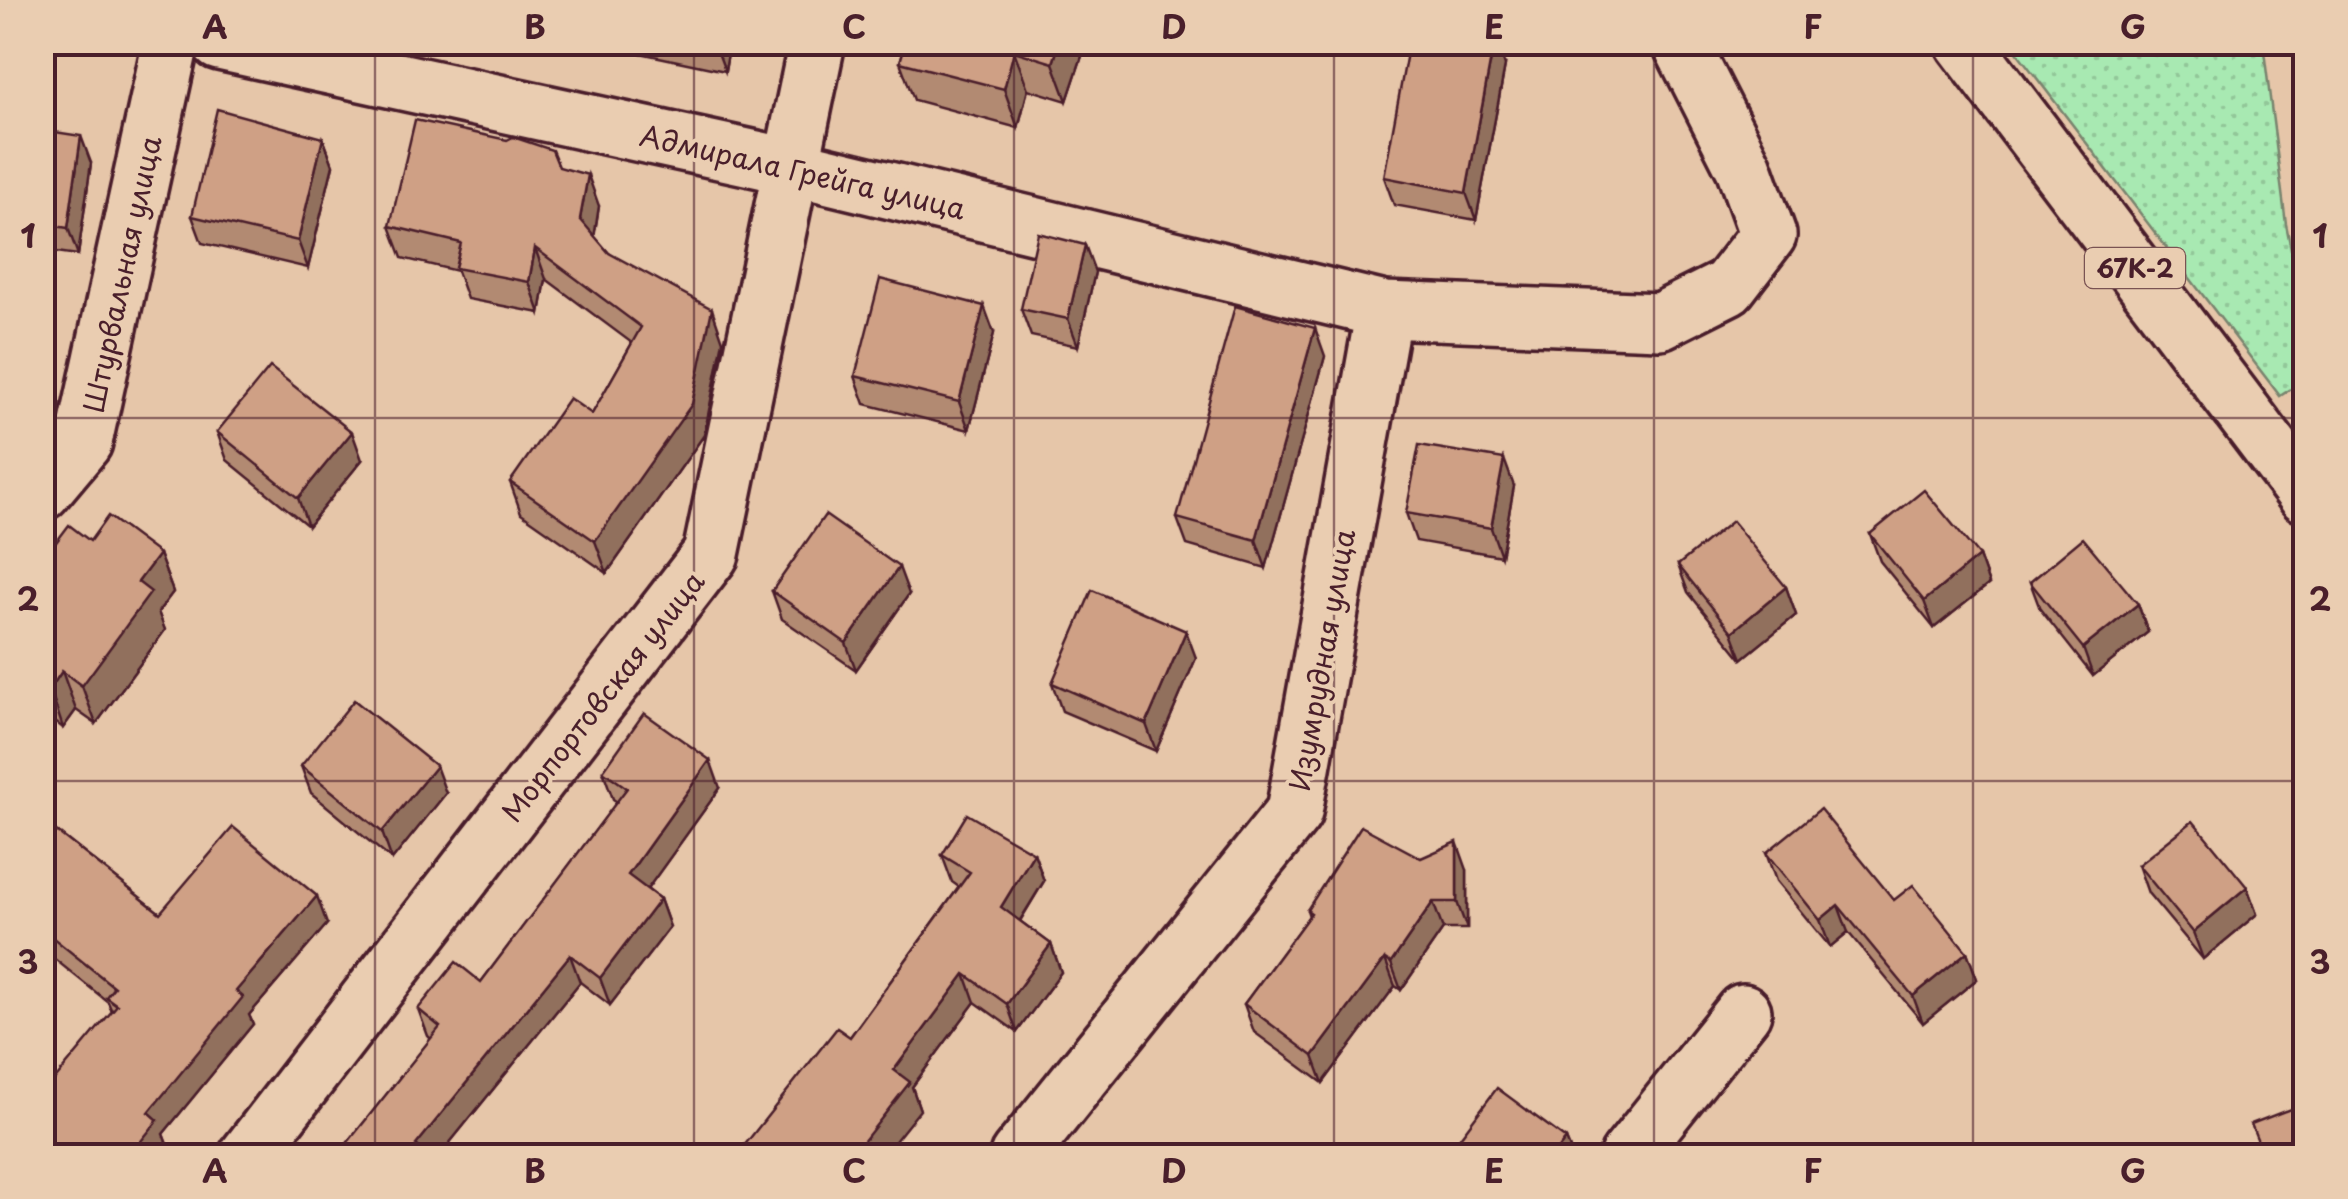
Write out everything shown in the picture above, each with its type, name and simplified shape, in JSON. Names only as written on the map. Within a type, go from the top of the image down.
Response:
[{"type":"street","name":"Штурвальная улица","points":[[42,492],[84,442],[172,42]]},
{"type":"street","name":"Адмирала Грейга улица","points":[[219,42],[793,167],[1384,310],[1660,321],[1728,287],[1768,234],[1744,168],[1680,42]]},
{"type":"street","name":"Морпортовская улица","points":[[247,1156],[712,554],[817,42]]},
{"type":"street","name":"67К-2","points":[[1963,42],[2306,494]]},
{"type":"street","name":"Изумрудная улица","points":[[1018,1156],[1294,812],[1384,310]]},
{"type":"street","points":[[1628,1156],[1743,1012]]},
{"type":"green space","points":[[2010,43],[2263,43],[2286,224],[2305,319],[2305,380],[2280,396]]},
{"type":"building","points":[[906,42],[1060,42],[1053,63],[1014,51],[1004,89],[900,62]]},
{"type":"building","points":[[1409,42],[1494,42],[1466,193],[1384,177]]},
{"type":"building","points":[[217,109],[323,138],[298,241],[192,216]]},
{"type":"building","points":[[415,120],[507,140],[513,137],[552,150],[559,167],[588,175],[580,219],[609,253],[712,309],[692,404],[595,541],[510,482],[569,398],[592,414],[641,327],[535,248],[529,282],[455,268],[461,243],[390,226]]},
{"type":"building","points":[[42,130],[81,136],[68,228],[42,224]]},
{"type":"building","points":[[1038,233],[1085,245],[1068,319],[1021,309]]},
{"type":"building","points":[[880,279],[984,306],[959,402],[855,376]]},
{"type":"building","points":[[1235,306],[1315,328],[1256,540],[1177,518]]},
{"type":"building","points":[[270,367],[352,432],[298,498],[217,432]]},
{"type":"building","points":[[1419,445],[1504,459],[1491,528],[1406,513]]},
{"type":"building","points":[[1924,490],[1979,556],[1924,601],[1870,534]]},
{"type":"building","points":[[825,515],[899,567],[846,643],[772,591]]},
{"type":"building","points":[[108,516],[159,554],[138,582],[151,592],[82,686],[62,671],[50,689],[42,684],[42,561],[69,525],[90,541]]},
{"type":"building","points":[[1732,521],[1786,587],[1732,632],[1678,565]]},
{"type":"building","points":[[2083,538],[2138,604],[2083,648],[2030,582]]},
{"type":"building","points":[[1092,590],[1186,631],[1146,724],[1052,683]]},
{"type":"building","points":[[354,700],[436,766],[382,832],[301,766]]},
{"type":"building","points":[[644,713],[710,760],[628,875],[660,899],[600,978],[570,955],[416,1145],[430,1156],[337,1156],[440,1027],[418,1009],[456,962],[481,982],[627,788],[603,771]]},
{"type":"building","points":[[1820,809],[1894,900],[1913,885],[1967,952],[1913,996],[1838,905],[1820,920],[1766,853]]},
{"type":"building","points":[[967,814],[1034,853],[1001,907],[1051,944],[1007,1004],[965,974],[894,1070],[910,1082],[852,1156],[736,1156],[837,1028],[850,1037],[970,872],[942,855]]},
{"type":"building","points":[[42,820],[160,913],[233,827],[317,896],[236,991],[243,997],[149,1112],[158,1120],[129,1156],[42,1156],[42,1095],[117,1005],[106,997],[114,987],[42,929]]},
{"type":"building","points":[[2193,821],[2247,887],[2193,932],[2138,865]]},
{"type":"building","points":[[1361,826],[1421,858],[1457,842],[1457,902],[1433,902],[1391,963],[1385,959],[1313,1056],[1244,1004],[1311,913],[1307,910]]},
{"type":"building","points":[[1497,1088],[1566,1139],[1553,1156],[1472,1156],[1455,1144]]},
{"type":"building","points":[[2306,1103],[2306,1156],[2264,1156],[2251,1124]]}]
